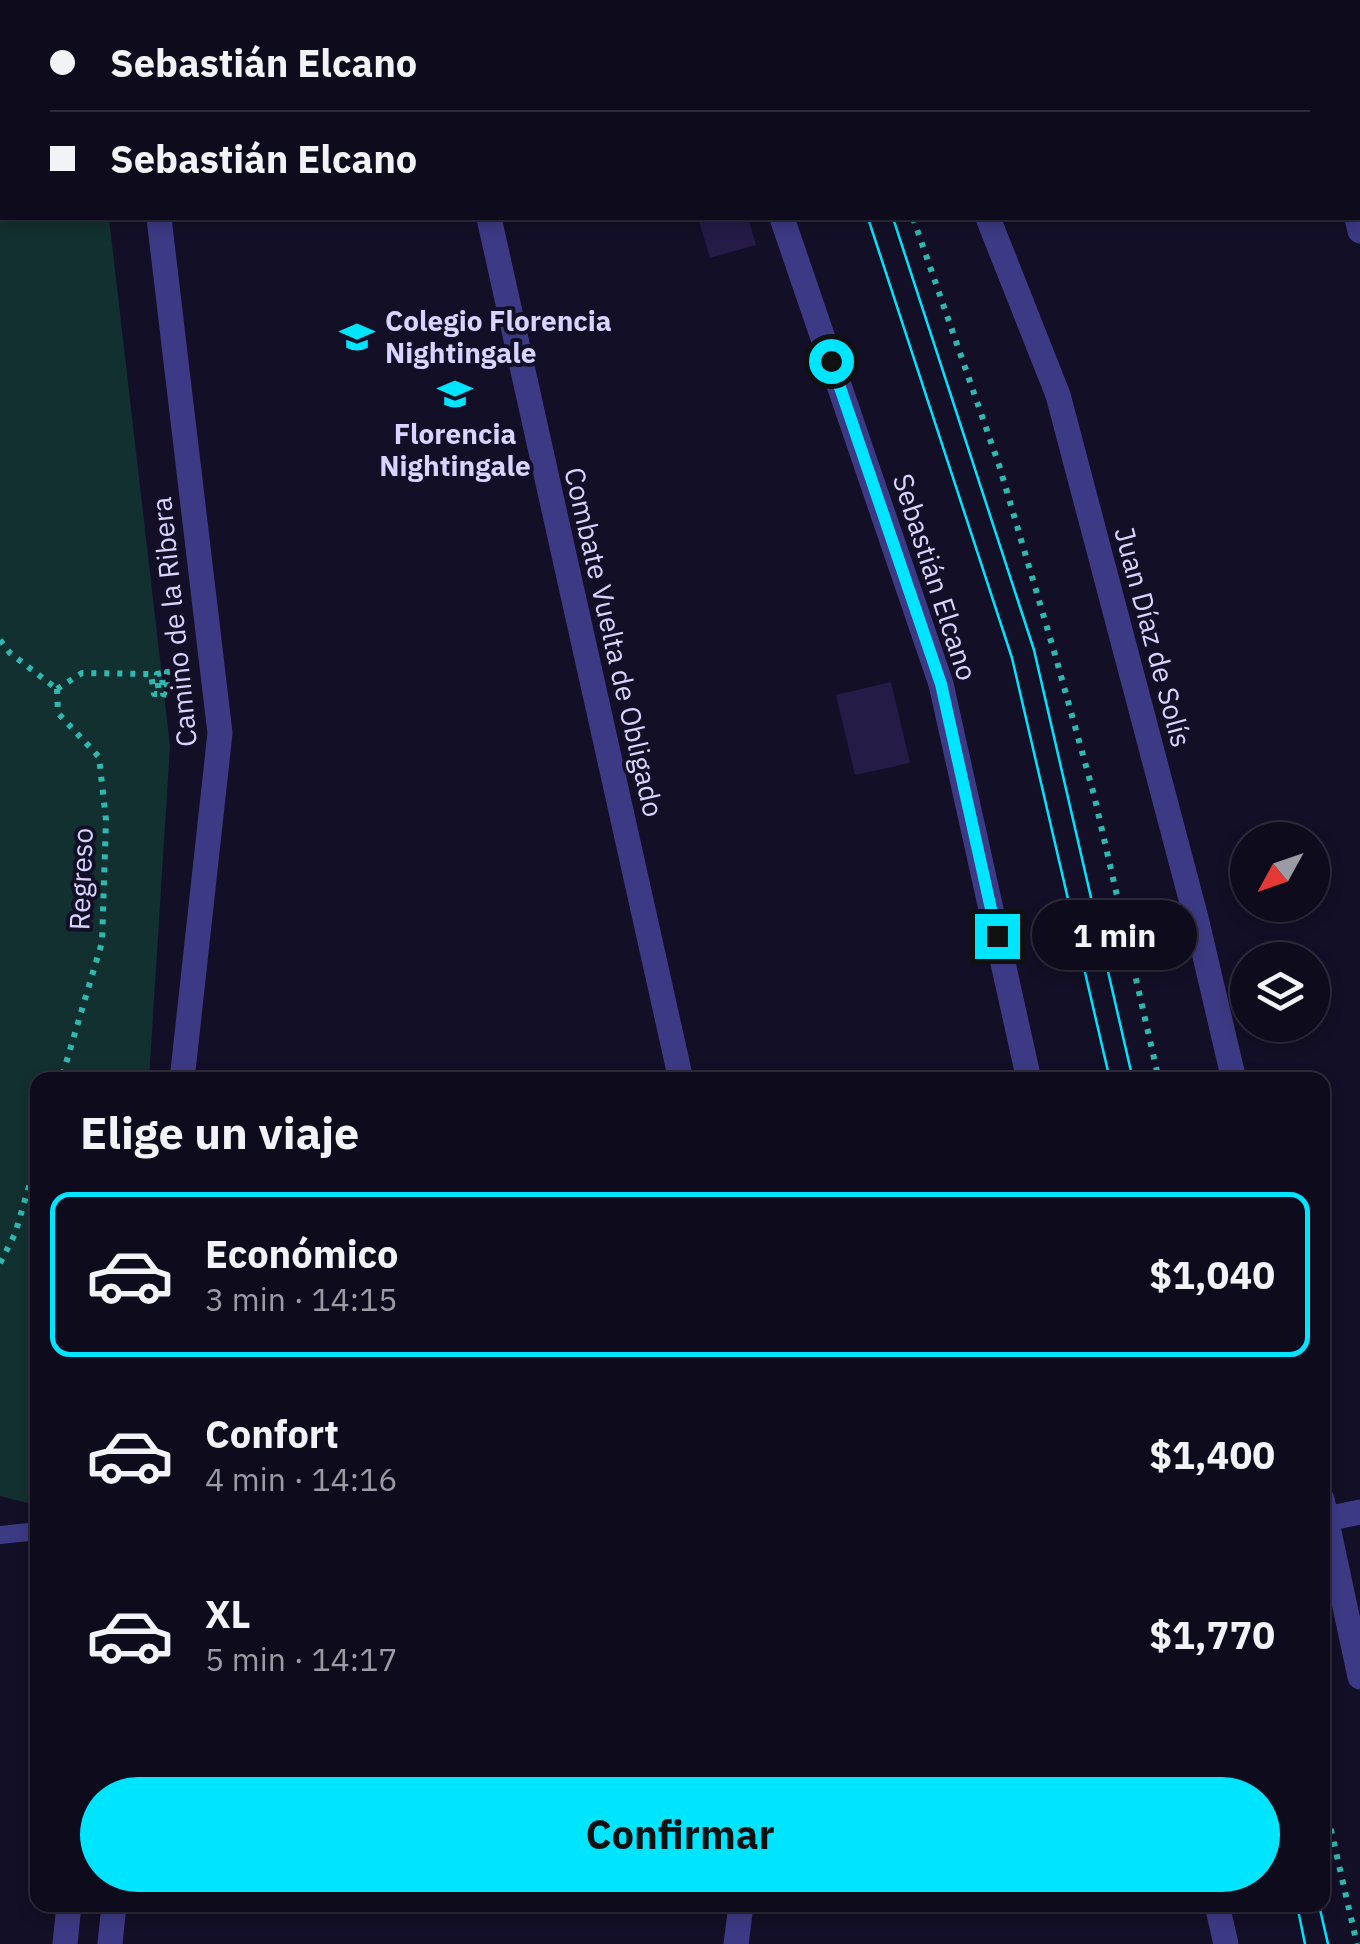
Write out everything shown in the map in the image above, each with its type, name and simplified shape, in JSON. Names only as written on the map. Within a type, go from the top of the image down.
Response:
[{"type":"street","name":"Camino de la Ribera","points":[[159,220],[220,733],[183,1072]]},
{"type":"street","name":"Combate Vuelta de Obligado","points":[[489,220],[679,1072]]},
{"type":"street","name":"Sebastián Elcano","points":[[783,220],[941,684],[1027,1072]]},
{"type":"street","name":"Juan Díaz de Solís","points":[[989,220],[1058,395],[1196,918],[1232,1072]]},
{"type":"street","points":[[1330,1513],[1360,1512]]},
{"type":"street","points":[[1330,1540],[1360,1676]]},
{"type":"street","points":[[65,1944],[68,1912]]},
{"type":"street","points":[[110,1944],[113,1912]]},
{"type":"street","points":[[736,1944],[739,1912]]},
{"type":"street","points":[[1219,1912],[1226,1944]]},
{"type":"lane","points":[[0,1535],[30,1532]]},
{"type":"path","points":[[914,220],[999,465],[1056,658],[1094,795],[1157,1072]]},
{"type":"path","points":[[0,640],[10,653],[57,690],[82,673],[213,668]]},
{"type":"path","name":"Regreso","points":[[57,690],[58,713],[99,757],[106,820],[102,942],[63,1072]]},
{"type":"path","points":[[0,1263],[14,1234],[30,1182]]},
{"type":"path","points":[[1330,1826],[1357,1944]]},
{"type":"green space","points":[[0,220],[109,220],[170,746],[150,1072],[30,1072],[30,1502],[0,1496]]},
{"type":"building","points":[[699,220],[749,220],[756,245],[710,258]]},
{"type":"building","points":[[891,682],[910,763],[855,775],[836,695]]},
{"type":"tram line","points":[[869,220],[1012,658],[1108,1072]]},
{"type":"tram line","points":[[894,220],[1034,650],[1131,1072]]},
{"type":"tram line","points":[[1298,1912],[1305,1944]]},
{"type":"tram line","points":[[1321,1912],[1328,1944]]},
{"type":"place","name":"Colegio Florencia Nightingale","points":[[357,337]]},
{"type":"place","name":"Florencia Nightingale","points":[[455,394]]},
{"type":"route","points":[[831,361],[941,684],[997,936]]}]
